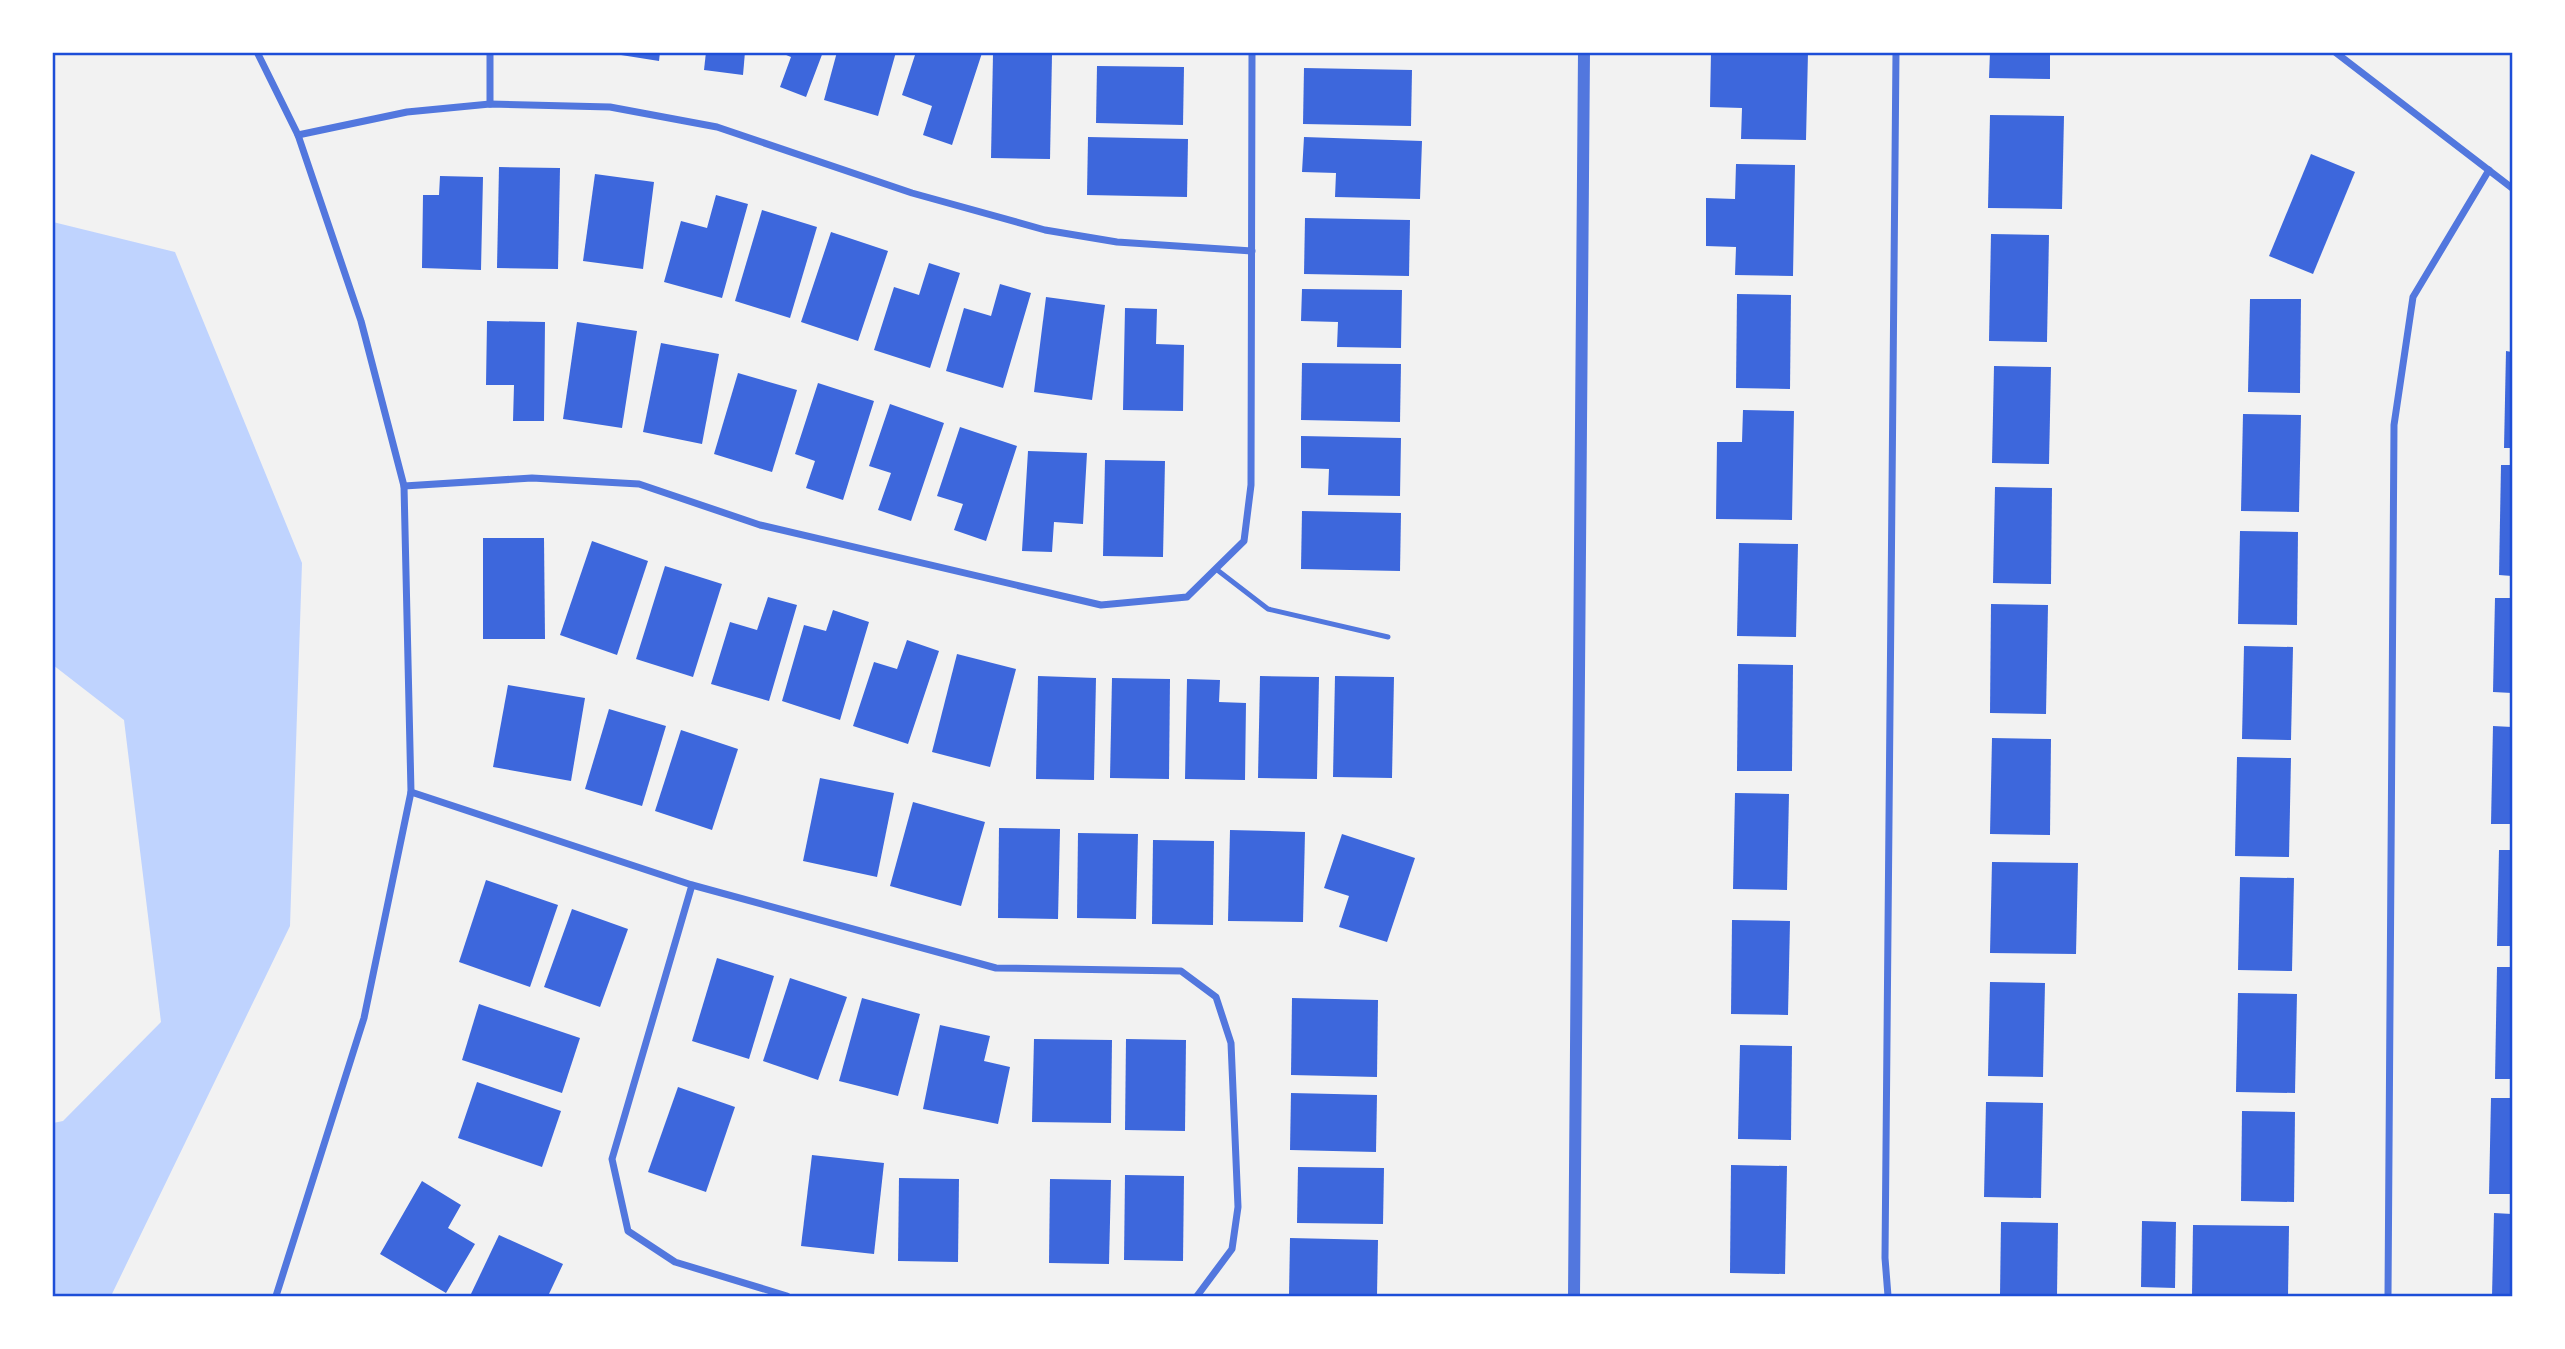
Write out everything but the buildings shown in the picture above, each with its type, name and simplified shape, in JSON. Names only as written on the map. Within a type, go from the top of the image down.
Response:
[{"type":"street","points":[[257,52],[298,135],[361,321],[404,486],[411,792],[364,1018],[276,1297]]},
{"type":"street","points":[[490,52],[490,104]]},
{"type":"street","points":[[404,486],[532,478],[639,484],[760,525],[1101,605],[1187,597],[1244,541],[1246,530],[1251,485],[1252,52]]},
{"type":"street","points":[[1574,1297],[1584,52]]},
{"type":"street","points":[[1888,1297],[1885,1244],[1896,52]]},
{"type":"street","points":[[2335,52],[2512,188]]},
{"type":"street","points":[[298,135],[407,112],[490,104],[610,107],[717,127],[912,193],[1045,230],[1117,242],[1252,251]]},
{"type":"street","points":[[2388,1297],[2394,425],[2413,297],[2489,170]]},
{"type":"street","points":[[411,792],[692,885],[996,968],[1181,971],[1216,997],[1231,1043],[1238,1208],[1232,1249],[1197,1297]]},
{"type":"street","points":[[692,885],[612,1159],[628,1231],[675,1262],[787,1297]]},
{"type":"lane","points":[[1216,569],[1268,609],[1388,637]]},
{"type":"water","points":[[53,222],[175,252],[302,563],[290,926],[111,1296],[53,1296],[53,1123],[63,1121],[161,1022],[124,720],[53,665]]}]
